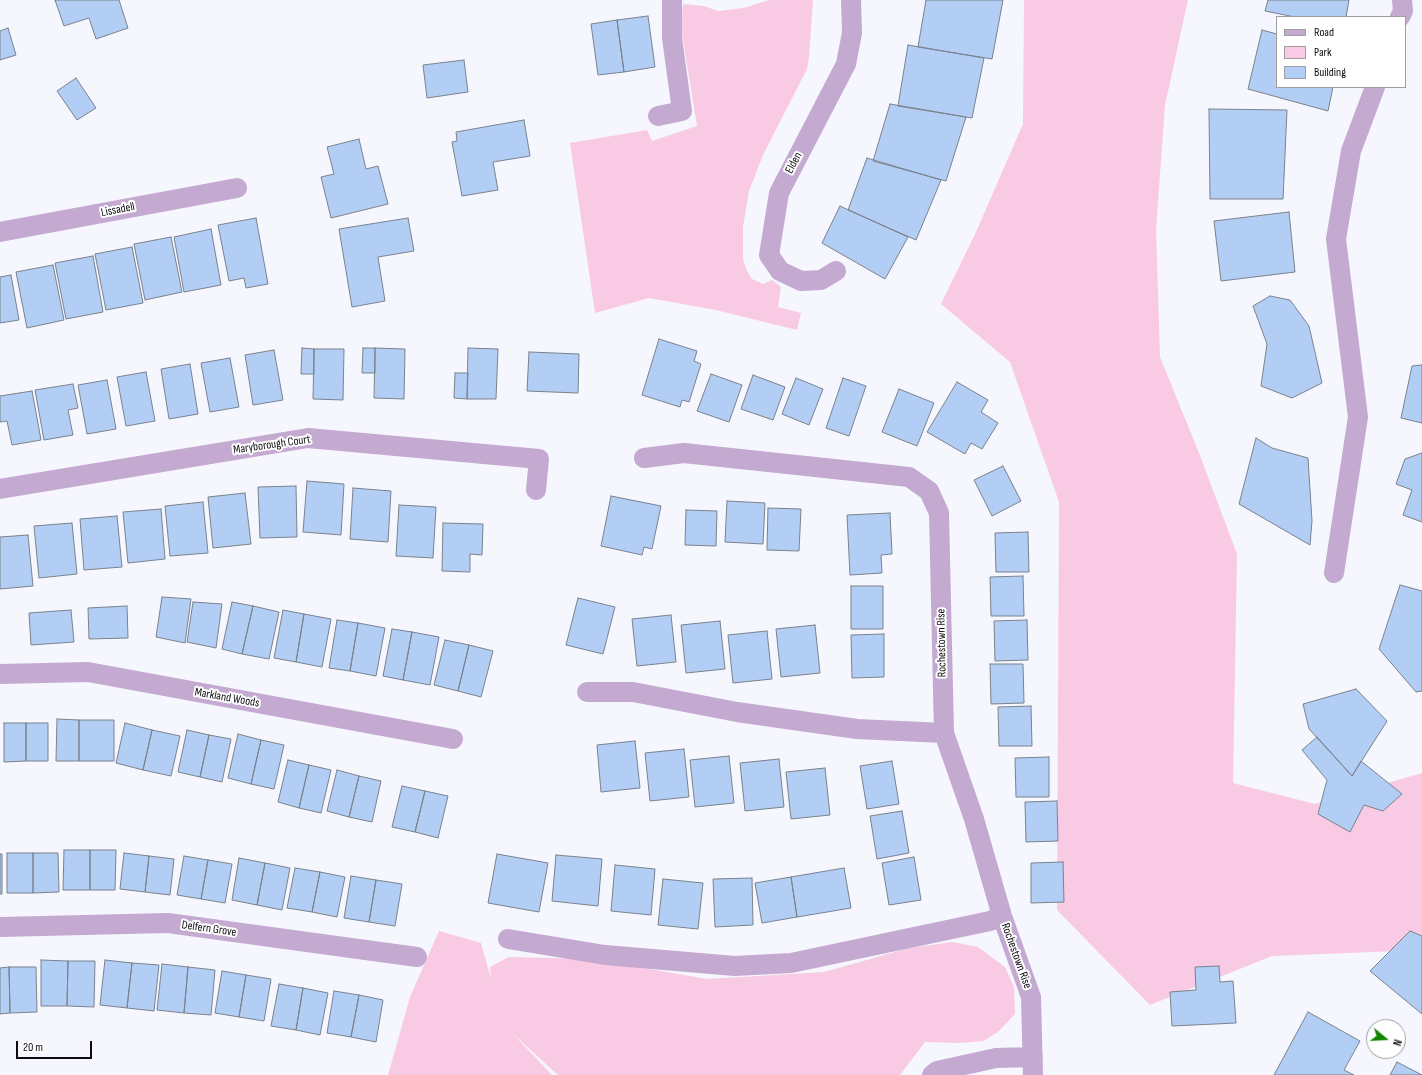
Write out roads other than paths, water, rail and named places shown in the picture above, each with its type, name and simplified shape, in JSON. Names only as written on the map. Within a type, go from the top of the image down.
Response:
[{"type":"street","points":[[658,116],[682,111],[672,38],[672,0]]},
{"type":"street","name":"Elden","points":[[836,271],[821,280],[801,281],[780,271],[769,255],[779,193],[846,64],[852,33],[851,0]]},
{"type":"street","points":[[1400,16],[1402,0]]},
{"type":"street","points":[[1334,573],[1358,417],[1336,239],[1351,151],[1375,88]]},
{"type":"street","name":"Lissadell","points":[[0,232],[236,188]]},
{"type":"street","name":"Maryborough Court","points":[[0,489],[308,438],[539,459],[536,490]]},
{"type":"street","name":"Rochestown Rise","points":[[644,458],[684,453],[909,477],[930,491],[938,513],[944,733],[974,819],[1002,916],[1031,997],[1033,1066]]},
{"type":"street","name":"Markland Woods","points":[[0,674],[88,672],[453,739]]},
{"type":"street","points":[[587,692],[633,692],[737,712],[857,729],[944,733]]},
{"type":"street","points":[[508,939],[605,955],[735,966],[791,963],[990,921],[1002,916]]},
{"type":"street","name":"Delfern Grove","points":[[0,927],[168,923],[417,956]]},
{"type":"street","points":[[932,1075],[937,1071],[996,1058],[1033,1066]]}]
